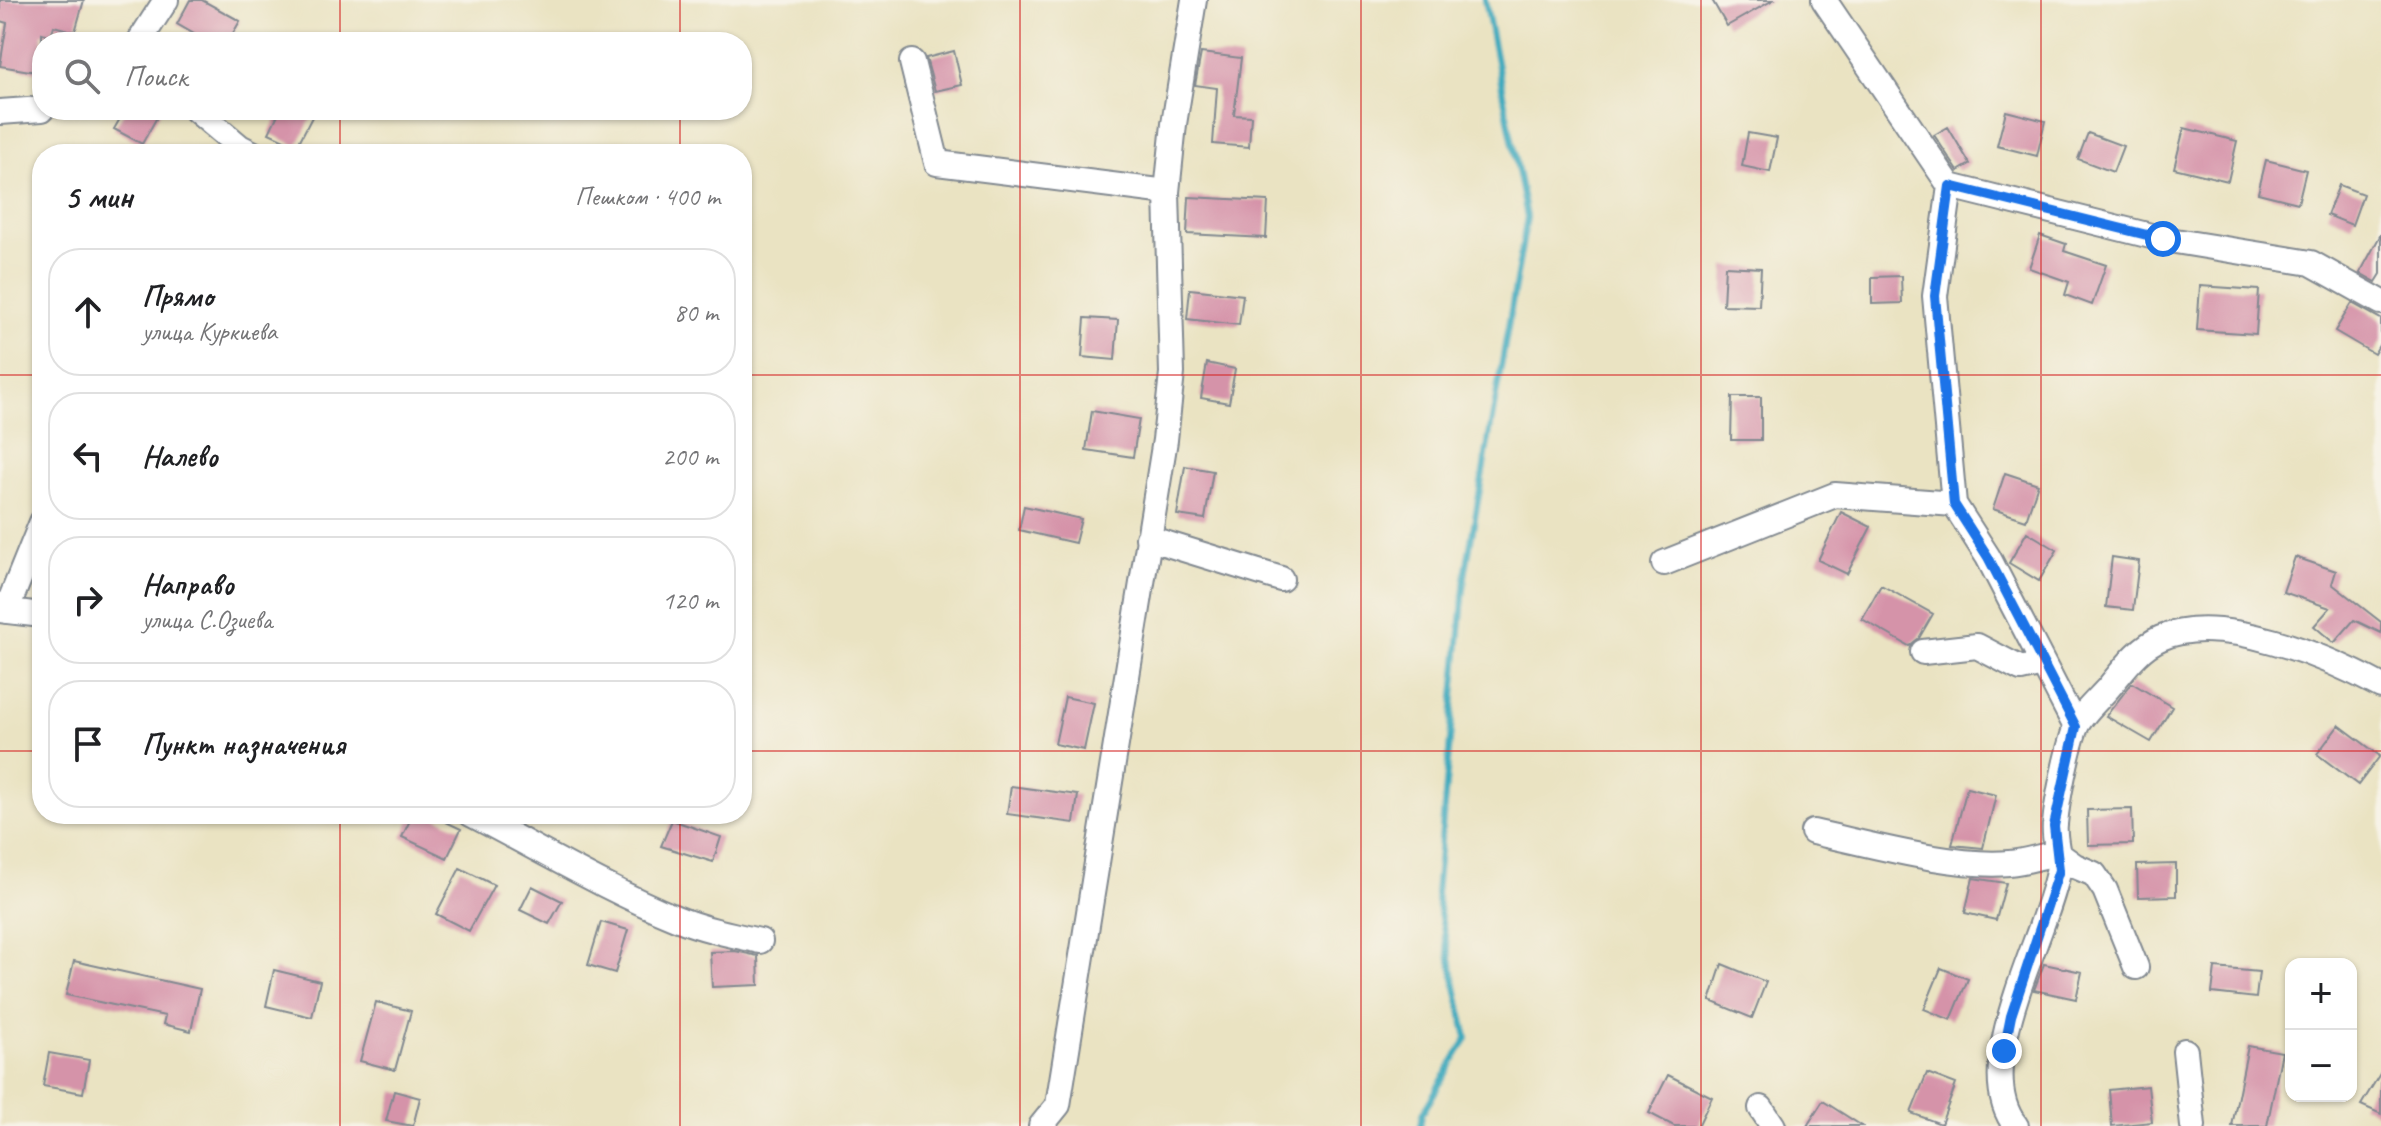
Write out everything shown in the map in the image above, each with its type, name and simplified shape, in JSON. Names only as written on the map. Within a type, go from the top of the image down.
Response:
[{"type":"street","points":[[145,32],[166,0]]},
{"type":"street","points":[[1041,1126],[1058,1105],[1165,440],[1172,373],[1167,192],[1174,124],[1194,0]]},
{"type":"street","points":[[1824,0],[1950,186],[1935,296],[1954,504],[1988,557],[2076,727]]},
{"type":"street","points":[[912,62],[937,163],[1167,192]]},
{"type":"street","points":[[0,112],[32,110]]},
{"type":"street","points":[[208,120],[236,144]]},
{"type":"street","points":[[1950,186],[2163,239],[2311,263],[2381,302]]},
{"type":"street","points":[[1664,563],[1835,495],[1954,504]]},
{"type":"street","points":[[1148,538],[1281,579]]},
{"type":"street","points":[[32,545],[3,610],[32,614]]},
{"type":"street","points":[[2016,1126],[2001,1096],[2004,1051],[2011,1016],[2059,870],[2054,826],[2076,727],[2126,666],[2146,647],[2163,637],[2219,631],[2292,648],[2381,686]]},
{"type":"street","points":[[1923,652],[1977,646],[2021,669],[2043,664]]},
{"type":"street","points":[[490,824],[677,918],[760,941]]},
{"type":"street","points":[[1813,832],[1926,856],[1975,862],[2008,863],[2057,853],[2075,866],[2094,874],[2105,890],[2136,967]]},
{"type":"street","points":[[2185,1051],[2193,1126]]},
{"type":"building","points":[[0,0],[84,0],[75,32],[54,26],[52,32],[32,32],[32,71],[0,66],[7,23],[0,21]]},
{"type":"building","points":[[190,0],[202,0],[240,21],[234,32],[191,32],[177,24]]},
{"type":"building","points":[[1712,0],[1773,0],[1727,26]]},
{"type":"building","points":[[954,51],[962,85],[935,91],[926,58]]},
{"type":"building","points":[[1201,53],[1241,58],[1234,115],[1251,116],[1249,147],[1213,144],[1217,88],[1195,85]]},
{"type":"building","points":[[2006,111],[2045,121],[2037,156],[1997,146]]},
{"type":"building","points":[[119,120],[155,120],[142,144],[114,129]]},
{"type":"building","points":[[275,120],[310,120],[298,144],[269,133]]},
{"type":"building","points":[[1948,127],[1970,164],[1958,171],[1934,135]]},
{"type":"building","points":[[2184,128],[2237,141],[2228,181],[2174,168]]},
{"type":"building","points":[[1748,133],[1777,138],[1770,172],[1742,166]]},
{"type":"building","points":[[2088,133],[2123,146],[2113,172],[2078,159]]},
{"type":"building","points":[[2266,160],[2306,170],[2298,203],[2258,193]]},
{"type":"building","points":[[2339,185],[2363,194],[2352,225],[2327,215]]},
{"type":"building","points":[[1189,197],[1268,201],[1266,238],[1187,234]]},
{"type":"building","points":[[2381,234],[2381,274],[2376,282],[2360,273]]},
{"type":"building","points":[[2040,235],[2066,244],[2064,251],[2106,265],[2092,305],[2065,295],[2069,282],[2029,268]]},
{"type":"building","points":[[1725,266],[1761,268],[1759,306],[1723,305]]},
{"type":"building","points":[[1901,276],[1902,303],[1872,304],[1872,277]]},
{"type":"building","points":[[2200,286],[2259,290],[2256,334],[2197,330]]},
{"type":"building","points":[[1190,289],[1243,295],[1239,325],[1187,319]]},
{"type":"building","points":[[2352,303],[2381,319],[2381,342],[2374,354],[2335,331]]},
{"type":"building","points":[[1085,318],[1118,320],[1115,360],[1082,357]]},
{"type":"building","points":[[1207,363],[1235,369],[1229,403],[1201,398]]},
{"type":"building","points":[[1732,397],[1761,397],[1761,440],[1731,440]]},
{"type":"building","points":[[1092,411],[1139,419],[1133,457],[1086,450]]},
{"type":"building","points":[[1185,466],[1213,471],[1205,519],[1177,515]]},
{"type":"building","points":[[2005,473],[2038,484],[2026,520],[1993,509]]},
{"type":"building","points":[[1024,506],[1081,519],[1075,543],[1019,530]]},
{"type":"building","points":[[1841,512],[1871,527],[1847,574],[1818,560]]},
{"type":"building","points":[[2027,532],[2057,550],[2039,581],[2009,563]]},
{"type":"building","points":[[2112,557],[2139,561],[2133,610],[2106,607]]},
{"type":"building","points":[[2295,557],[2336,571],[2332,584],[2381,622],[2381,633],[2354,620],[2334,643],[2314,626],[2330,608],[2283,592]]},
{"type":"building","points":[[1881,585],[1933,614],[1919,638],[1909,646],[1862,619]]},
{"type":"building","points":[[2132,683],[2172,707],[2151,742],[2106,716]]},
{"type":"building","points":[[1065,697],[1094,703],[1084,750],[1055,744]]},
{"type":"building","points":[[2339,725],[2380,756],[2358,785],[2317,754]]},
{"type":"building","points":[[1011,786],[1078,795],[1074,823],[1007,814]]},
{"type":"building","points":[[1967,788],[1996,795],[1983,848],[1952,845]]},
{"type":"building","points":[[2132,809],[2133,844],[2088,845],[2087,810]]},
{"type":"building","points":[[408,824],[450,824],[461,829],[447,858],[402,837]]},
{"type":"building","points":[[670,824],[684,824],[721,837],[713,862],[661,846]]},
{"type":"building","points":[[2176,864],[2176,896],[2138,897],[2137,865]]},
{"type":"building","points":[[460,868],[494,885],[469,931],[436,914]]},
{"type":"building","points":[[1973,878],[2006,883],[1996,920],[1965,913]]},
{"type":"building","points":[[532,886],[562,901],[549,924],[520,910]]},
{"type":"building","points":[[601,922],[628,930],[615,973],[588,965]]},
{"type":"building","points":[[735,951],[758,956],[759,985],[712,987],[710,952]]},
{"type":"building","points":[[74,961],[200,989],[191,1031],[163,1024],[165,1016],[66,995]]},
{"type":"building","points":[[1722,964],[1766,982],[1752,1018],[1710,1001]]},
{"type":"building","points":[[2044,964],[2082,972],[2076,999],[2034,990]]},
{"type":"building","points":[[1941,968],[1968,979],[1951,1020],[1924,1009]]},
{"type":"building","points":[[2215,968],[2259,972],[2256,998],[2212,993]]},
{"type":"building","points":[[274,970],[320,981],[312,1017],[266,1006]]},
{"type":"building","points":[[376,1002],[411,1011],[395,1070],[360,1061]]},
{"type":"building","points":[[2248,1046],[2282,1052],[2267,1126],[2232,1126]]},
{"type":"building","points":[[49,1053],[89,1060],[83,1093],[43,1086]]},
{"type":"building","points":[[2381,1072],[2381,1114],[2361,1105]]},
{"type":"building","points":[[1927,1073],[1956,1084],[1941,1124],[1911,1113]]},
{"type":"building","points":[[1668,1075],[1712,1097],[1698,1126],[1674,1126],[1649,1113]]},
{"type":"building","points":[[2148,1086],[2152,1122],[2112,1126],[2109,1090]]},
{"type":"building","points":[[394,1091],[420,1098],[413,1126],[386,1121]]},
{"type":"building","points":[[1823,1101],[1862,1126],[1807,1126]]},
{"type":"waterway","points":[[1420,1126],[1422,1114],[1467,1038],[1436,894],[1465,576],[1527,217],[1485,0]]},
{"type":"route","points":[[2004,1051],[2011,1016],[2059,870],[2054,826],[2076,727],[1988,557],[1954,504],[1935,296],[1950,186],[2163,239]]}]
